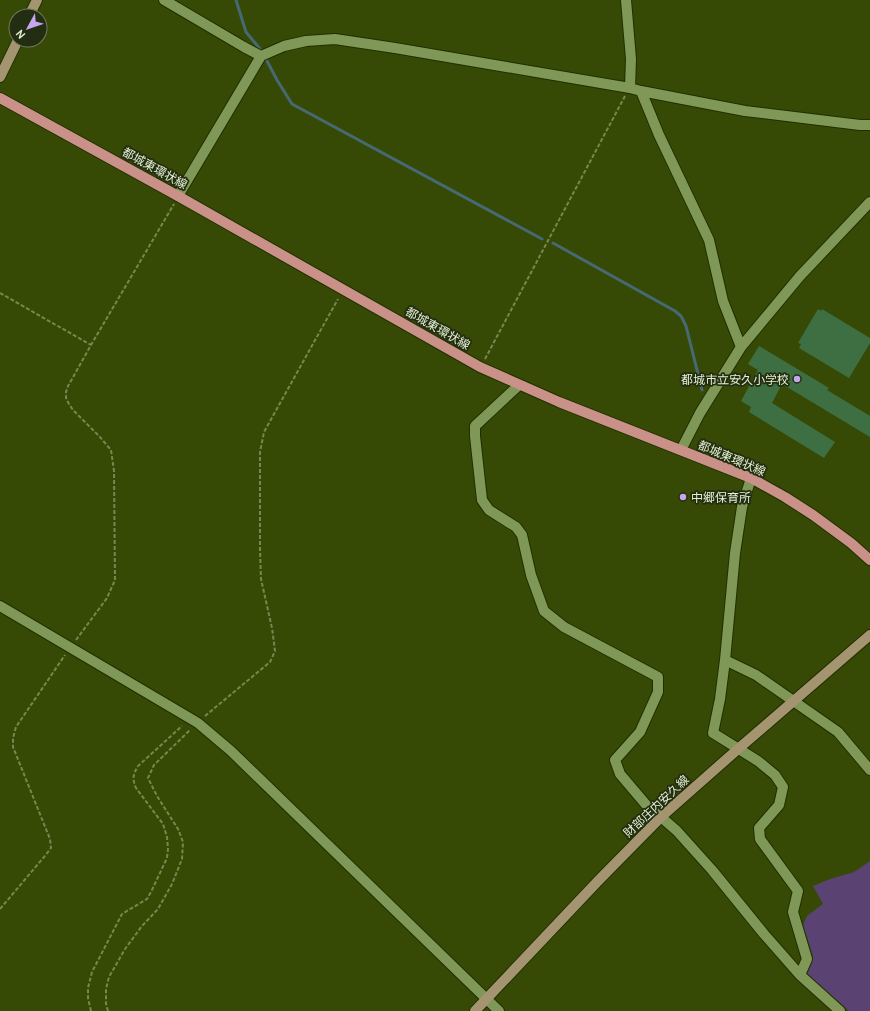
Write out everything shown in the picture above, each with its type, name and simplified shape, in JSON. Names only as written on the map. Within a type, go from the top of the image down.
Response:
[{"type":"main road","points":[[0,76],[14,48]]},
{"type":"main road","name":"都城東環状線","points":[[0,98],[344,289],[480,367],[559,402],[751,478],[813,515],[851,543],[870,560]]},
{"type":"main road","name":"財部庄内安久線","points":[[475,1011],[598,880],[661,817],[738,748],[870,635]]},
{"type":"street","points":[[164,0],[261,56]]},
{"type":"street","points":[[626,0],[631,60],[630,88]]},
{"type":"street","points":[[178,196],[261,56],[284,46],[306,41],[335,38],[630,88],[745,112],[870,125]]},
{"type":"street","points":[[640,91],[659,135],[709,240],[723,301],[740,347]]},
{"type":"street","points":[[681,450],[700,413],[740,347],[800,276],[870,202]]},
{"type":"street","points":[[519,385],[476,426],[475,436],[482,500],[490,510],[516,527],[522,535],[531,575],[544,611],[564,627],[658,678],[658,692],[640,732],[615,760],[620,774],[648,807],[676,831],[712,870],[764,934],[800,975],[840,1011]]},
{"type":"street","points":[[751,478],[742,507],[735,553],[725,660],[720,700],[713,733],[764,765],[775,775],[783,787],[779,805],[759,828],[760,839],[798,891],[793,912],[807,959],[800,975]]},
{"type":"street","points":[[0,606],[194,720],[231,751],[499,1011]]},
{"type":"street","points":[[725,660],[756,675],[838,732],[870,770]]},
{"type":"path","points":[[480,367],[630,88]]},
{"type":"path","points":[[0,909],[51,848],[50,839],[13,747],[13,738],[16,727],[70,647],[107,598],[115,580],[114,471],[111,450],[73,410],[66,398],[66,392],[91,345],[178,196]]},
{"type":"path","points":[[91,1011],[88,998],[88,988],[92,972],[122,914],[147,899],[167,858],[167,837],[163,824],[136,788],[133,781],[133,774],[138,766],[194,720],[270,662],[275,651],[272,628],[261,580],[260,452],[264,432],[344,289]]},
{"type":"path","points":[[0,293],[91,345]]},
{"type":"path","points":[[108,1011],[106,1004],[106,989],[109,977],[125,949],[158,908],[172,884],[182,859],[182,842],[178,829],[157,796],[148,778],[154,765],[194,720]]},
{"type":"shaded area","points":[[870,861],[870,1011],[849,1011],[807,974],[813,956],[803,925],[807,916],[823,904],[813,886],[854,872]]},
{"type":"building","points":[[818,309],[821,311],[822,309],[870,338],[870,343],[849,378],[799,348],[801,344],[798,343]]},
{"type":"building","points":[[759,346],[829,388],[827,390],[870,416],[870,437],[782,384],[772,403],[835,442],[824,458],[749,412],[751,407],[741,401],[758,370],[748,364]]},
{"type":"waterway","points":[[236,0],[246,32],[260,49]]},
{"type":"waterway","points":[[266,59],[292,104],[542,239]]},
{"type":"waterway","points":[[553,243],[675,311],[681,316],[686,326],[702,390]]},
{"type":"place","name":"都城市立安久小学校","points":[[797,379]]},
{"type":"place","name":"中郷保育所","points":[[683,497]]}]
